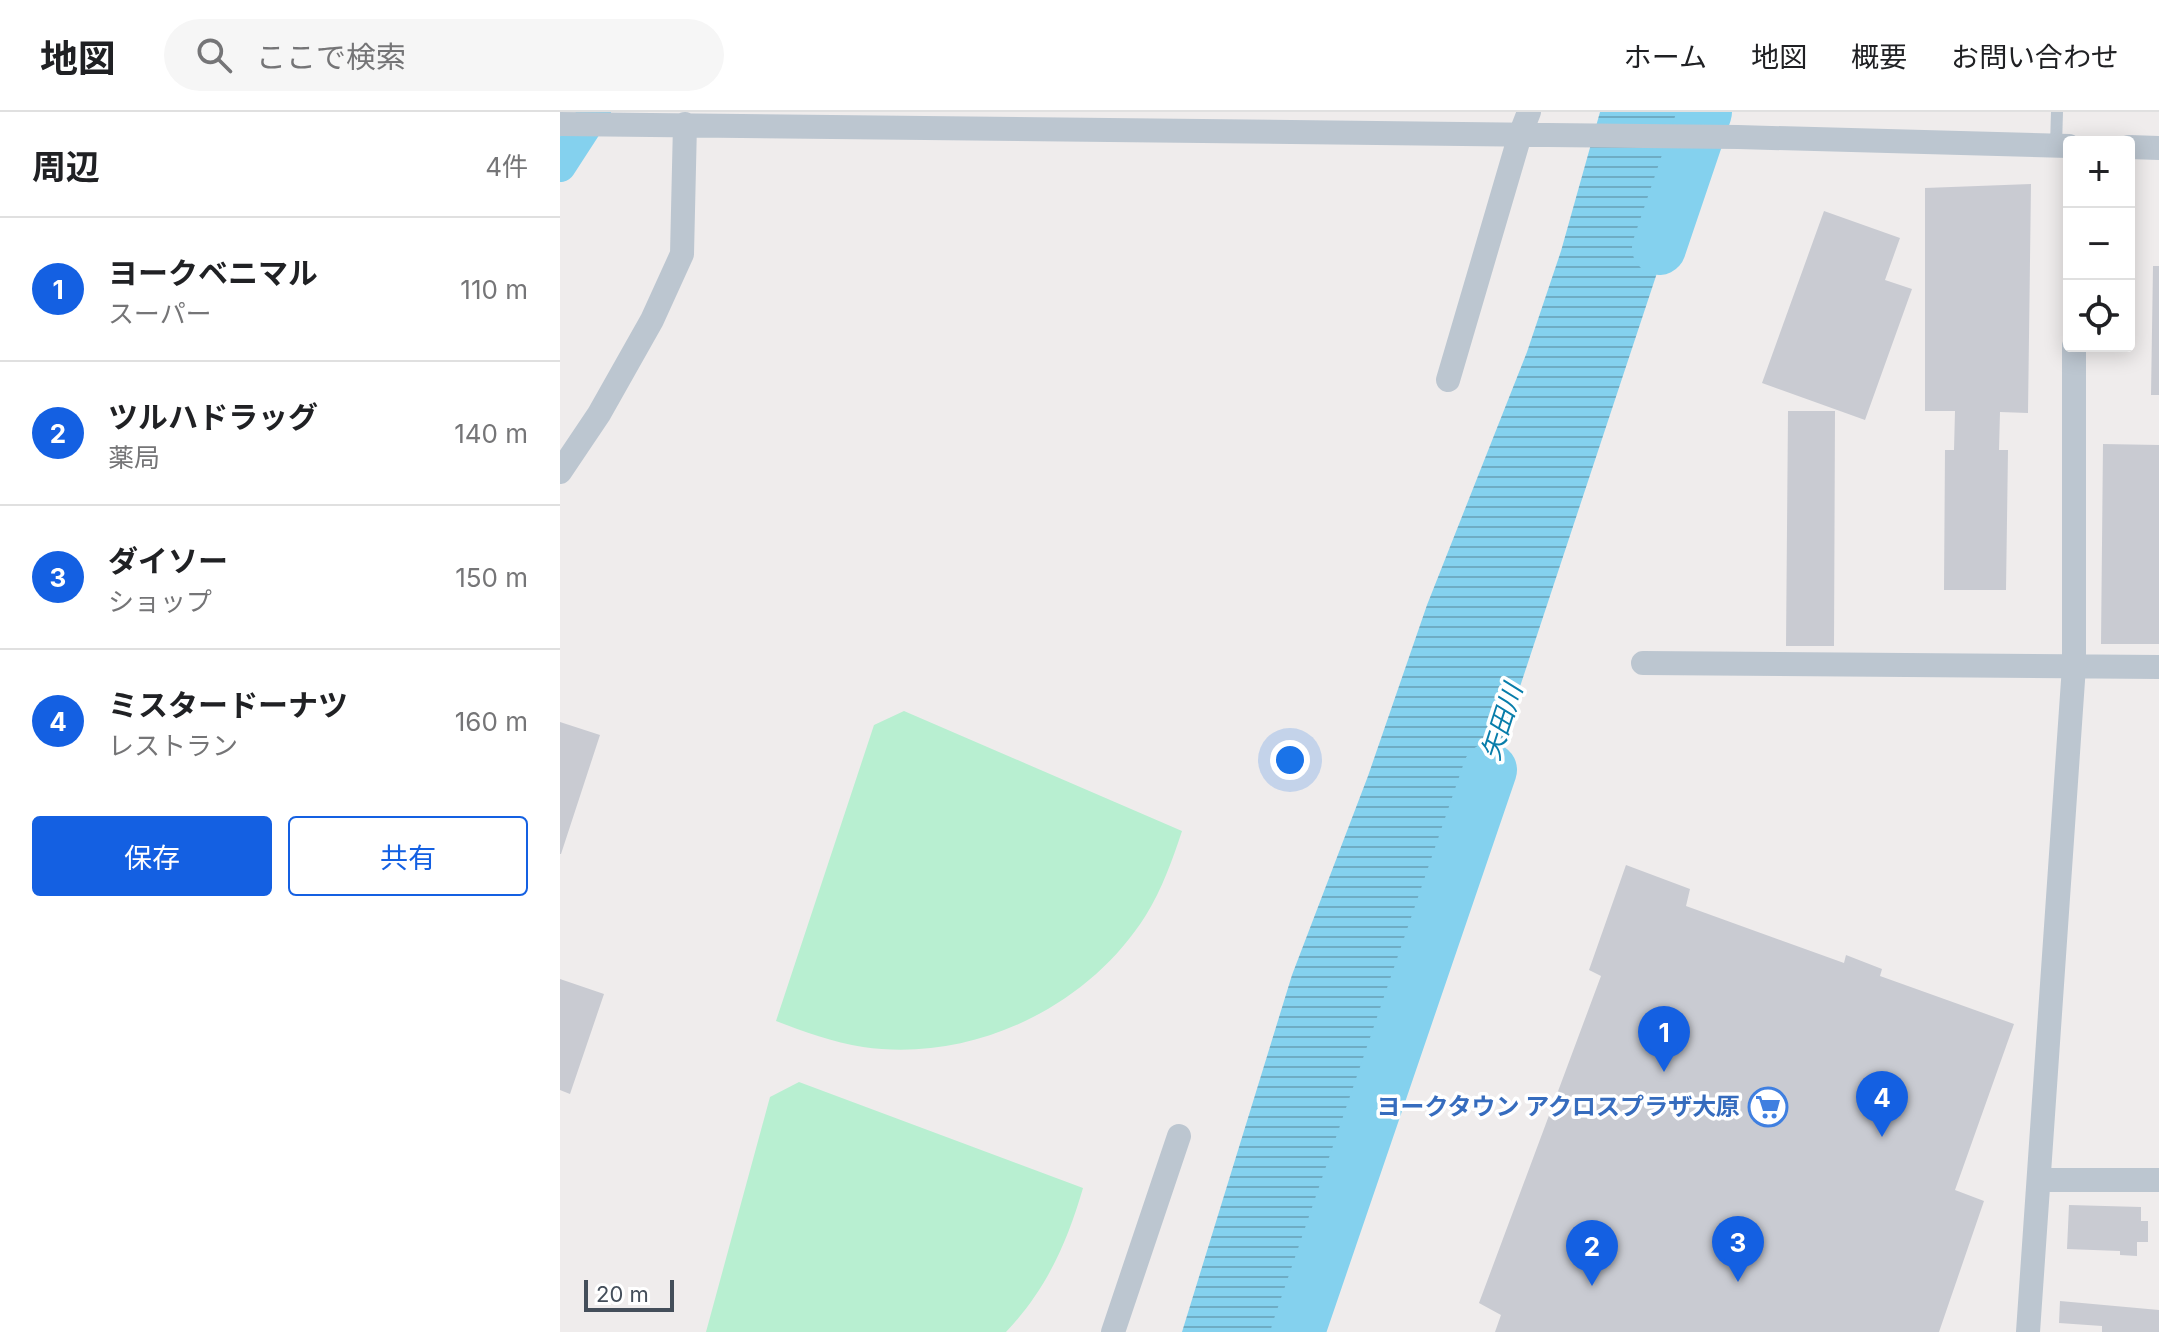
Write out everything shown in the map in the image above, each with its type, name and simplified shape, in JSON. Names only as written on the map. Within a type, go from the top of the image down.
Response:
[{"type":"street","points":[[564,123],[1526,128],[2062,146]]},
{"type":"street","points":[[560,472],[599,414],[652,320],[682,254],[685,124]]},
{"type":"street","points":[[1448,380],[1526,128]]},
{"type":"street","points":[[2135,147],[2159,148]]},
{"type":"street","points":[[2028,1332],[2074,666],[2074,352]]},
{"type":"street","points":[[1643,663],[2159,667]]},
{"type":"street","points":[[1113,1332],[1179,1136]]},
{"type":"street","points":[[2040,1180],[2159,1180]]},
{"type":"lane","points":[[2057,112],[2062,146]]},
{"type":"green space","points":[[904,711],[1182,831],[1146,915],[1122,948],[1092,977],[1059,1002],[1023,1022],[985,1037],[945,1046],[904,1050],[852,1045],[776,1021],[874,725]]},
{"type":"green space","points":[[799,1082],[1083,1188],[1054,1265],[1033,1300],[1006,1332],[706,1332],[770,1097]]},
{"type":"water","points":[[1600,112],[1708,112],[1696,132],[1656,276],[1493,768],[1389,1046],[1305,1332],[1182,1332],[1292,975],[1368,776],[1427,605],[1527,352],[1561,251]]},
{"type":"building","points":[[2031,184],[2028,413],[2000,412],[1999,450],[2008,450],[2006,590],[1944,590],[1945,450],[1954,450],[1955,411],[1925,411],[1925,188]]},
{"type":"building","points":[[1824,211],[1900,238],[1885,280],[1912,289],[1865,420],[1762,383]]},
{"type":"building","points":[[2153,266],[2159,266],[2159,395],[2151,395]]},
{"type":"building","points":[[1788,411],[1835,411],[1834,646],[1786,646]]},
{"type":"building","points":[[2103,444],[2159,445],[2159,644],[2101,644]]},
{"type":"building","points":[[560,722],[600,735],[561,854],[560,854]]},
{"type":"building","name":"ヨークタウン アクロスプラザ大原","points":[[1626,865],[1690,889],[1686,906],[1844,963],[1846,955],[1882,969],[1880,976],[2014,1024],[1955,1190],[1984,1201],[1939,1332],[1495,1332],[1501,1315],[1479,1303],[1601,976],[1589,970]]},
{"type":"building","points":[[560,979],[604,994],[570,1094],[560,1090]]},
{"type":"building","points":[[2069,1205],[2141,1207],[2141,1221],[2148,1221],[2148,1242],[2137,1242],[2137,1256],[2120,1255],[2120,1251],[2067,1249]]},
{"type":"building","points":[[2060,1301],[2159,1310],[2159,1332],[2102,1332],[2102,1326],[2059,1323]]},
{"type":"waterway","points":[[560,166],[595,112]]},
{"type":"waterway","name":"矢田川","points":[[1659,248],[1705,112]]},
{"type":"waterway","name":"矢田川","points":[[1298,1332],[1490,770]]},
{"type":"place","name":"ヨークベニマル","points":[[1664,1072]]},
{"type":"place","name":"ヨークタウン アクロスプラザ大原","points":[[1768,1107]]},
{"type":"place","name":"ミスタードーナツ","points":[[1882,1137]]},
{"type":"place","name":"ダイソー","points":[[1738,1282]]},
{"type":"place","name":"ツルハドラッグ","points":[[1592,1286]]}]
